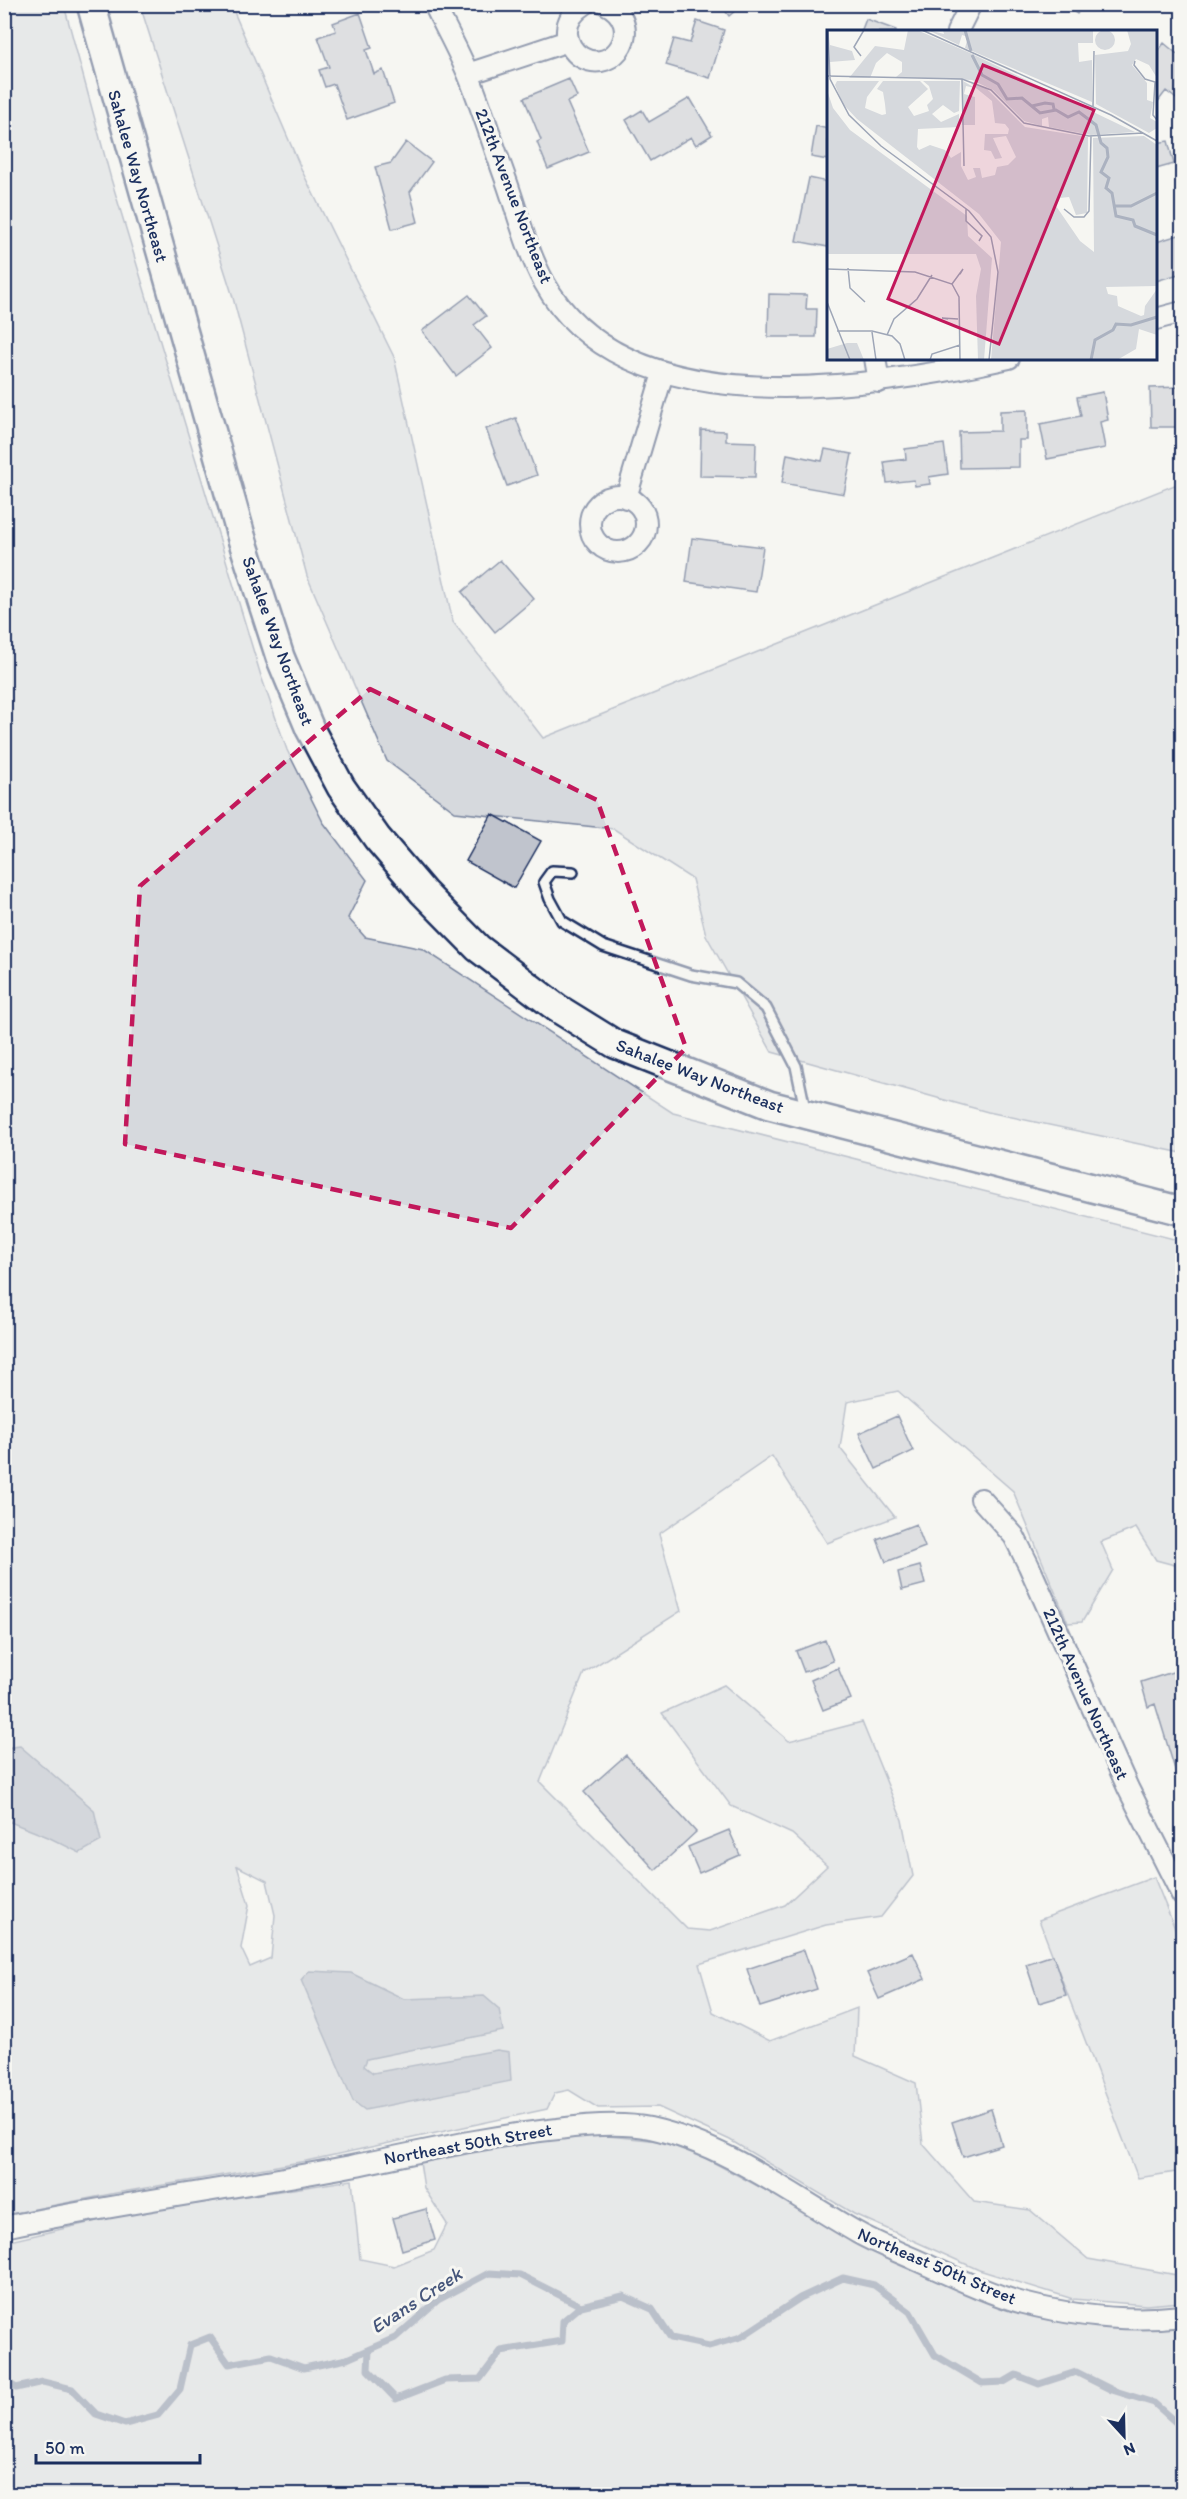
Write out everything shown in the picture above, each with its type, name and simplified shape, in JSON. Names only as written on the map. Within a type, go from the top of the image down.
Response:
[{"type":"main road","name":"Sahalee Way Northeast","points":[[91,4],[246,550],[280,657],[310,729],[341,787],[377,838],[423,892],[478,948],[557,1008],[615,1044],[769,1105],[1182,1211]]},
{"type":"street","name":"212th Avenue Northeast","points":[[434,4],[468,74],[544,283],[569,315],[598,342],[633,362],[663,373],[720,385],[764,387],[879,382],[952,371],[1000,360]]},
{"type":"street","points":[[585,4],[572,15],[568,23],[568,41],[572,49],[587,60],[605,60],[613,55],[624,41],[626,32],[620,14],[606,4]]},
{"type":"street","points":[[958,30],[971,4]]},
{"type":"street","points":[[468,74],[568,41]]},
{"type":"street","points":[[1157,318],[1182,312]]},
{"type":"street","points":[[875,360],[879,382]]},
{"type":"street","points":[[626,498],[663,373]]},
{"type":"street","name":"212th Avenue Northeast","points":[[981,1499],[1014,1536],[1128,1788],[1182,1895]]},
{"type":"street","name":"Northeast 50th Street","points":[[4,2227],[91,2208],[149,2201],[350,2166],[499,2135],[593,2125],[647,2127],[694,2140],[770,2180],[861,2235],[963,2281],[1023,2303],[1094,2315],[1156,2319],[1182,2316]]},
{"type":"lane","points":[[573,872],[552,871],[544,882],[562,921],[603,946],[691,975],[736,983],[766,1008],[796,1066],[806,1115]]},
{"type":"highlighted area","points":[[370,689],[597,800],[686,1048],[511,1228],[125,1144],[140,886]]},
{"type":"shaded area","points":[[4,5],[64,5],[111,179],[261,676],[287,750],[323,822],[367,880],[348,918],[365,937],[423,949],[673,1113],[1182,1241],[1182,1567],[1156,1560],[1136,1528],[1101,1542],[1113,1570],[1082,1622],[1068,1623],[1013,1491],[898,1391],[847,1402],[840,1448],[895,1517],[827,1543],[772,1456],[659,1534],[681,1611],[584,1673],[540,1782],[687,1929],[710,1931],[785,1905],[827,1866],[792,1834],[731,1806],[662,1713],[724,1685],[789,1741],[862,1722],[902,1820],[913,1876],[881,1917],[826,1925],[699,1964],[713,2012],[770,2041],[857,2008],[855,2056],[916,2083],[923,2144],[974,2202],[1030,2210],[1088,2259],[1182,2276],[1182,2302],[1146,2305],[1073,2299],[979,2270],[854,2214],[730,2140],[658,2107],[598,2108],[569,2090],[555,2093],[547,2109],[306,2161],[116,2193],[5,2215]],"holes":[[[237,1866],[267,1881],[275,1915],[271,1958],[250,1967],[241,1948],[249,1905]]]},
{"type":"shaded area","points":[[140,5],[231,5],[303,173],[394,357],[453,622],[543,738],[1182,482],[1182,1153],[988,1112],[772,1052],[706,935],[692,879],[614,829],[455,812],[387,761],[307,576],[232,294]]},
{"type":"shaded area","points":[[20,1746],[94,1810],[101,1841],[80,1853],[5,1820],[5,1748]]},
{"type":"shaded area","points":[[1154,1877],[1182,1946],[1182,2171],[1138,2178],[1039,1920]]},
{"type":"shaded area","points":[[309,1971],[351,1973],[404,1999],[484,1996],[499,2009],[503,2031],[367,2059],[364,2066],[373,2073],[497,2050],[509,2052],[511,2081],[365,2110],[353,2101],[301,1980]]},
{"type":"shaded area","points":[[597,2135],[660,2141],[705,2158],[850,2235],[1003,2305],[1182,2323],[1182,2494],[110,2494],[5,2490],[5,2242],[123,2215],[352,2180],[360,2259],[394,2266],[434,2250],[447,2224],[424,2188],[420,2162],[513,2144]]},
{"type":"building","points":[[720,4],[743,4],[729,16]]},
{"type":"building","points":[[1062,4],[1083,4],[1077,14]]},
{"type":"building","points":[[360,13],[372,48],[366,50],[374,74],[383,70],[394,103],[347,120],[334,84],[325,87],[319,70],[329,67],[318,37],[336,31],[333,23]]},
{"type":"building","points":[[866,19],[896,30],[862,30]]},
{"type":"building","points":[[697,21],[724,30],[710,78],[666,65],[674,39],[690,43]]},
{"type":"building","points":[[1164,43],[1182,58],[1182,97],[1179,101],[1166,91],[1157,103],[1157,53]]},
{"type":"building","points":[[569,79],[577,97],[567,102],[589,152],[548,169],[537,142],[541,140],[524,98]]},
{"type":"building","points":[[690,98],[712,135],[696,145],[691,137],[650,161],[626,120],[642,110],[649,122]]},
{"type":"building","points":[[816,126],[827,129],[827,160],[811,157]]},
{"type":"building","points":[[1168,141],[1174,164],[1157,169],[1157,143]]},
{"type":"building","points":[[406,142],[432,162],[410,192],[418,222],[392,229],[375,167],[391,163]]},
{"type":"building","points":[[809,178],[827,182],[827,247],[796,241]]},
{"type":"building","points":[[1182,234],[1182,273],[1157,281],[1157,242]]},
{"type":"building","points":[[769,294],[807,295],[806,309],[817,309],[816,337],[768,337]]},
{"type":"building","points":[[469,295],[486,316],[474,325],[492,348],[456,376],[422,331]]},
{"type":"building","points":[[1181,387],[1182,427],[1151,427],[1150,388]]},
{"type":"building","points":[[1103,392],[1108,420],[1100,422],[1105,448],[1047,459],[1040,424],[1081,416],[1077,397]]},
{"type":"building","points":[[1027,410],[1027,440],[1019,440],[1019,467],[960,468],[959,432],[1000,431],[1000,411]]},
{"type":"building","points":[[516,418],[537,475],[507,486],[486,429]]},
{"type":"building","points":[[701,430],[726,431],[726,441],[756,442],[755,477],[700,476]]},
{"type":"building","points":[[944,444],[948,474],[929,477],[930,484],[915,486],[914,480],[887,483],[884,462],[906,459],[905,449]]},
{"type":"building","points":[[825,449],[852,454],[844,494],[782,483],[787,454],[822,461]]},
{"type":"building","points":[[692,538],[763,547],[756,592],[686,582]]},
{"type":"building","points":[[500,560],[534,599],[495,632],[462,592]]},
{"type":"building","points":[[492,814],[541,841],[514,888],[466,861]]},
{"type":"building","points":[[897,1416],[913,1451],[876,1469],[859,1433]]},
{"type":"building","points":[[916,1524],[925,1547],[886,1562],[877,1539]]},
{"type":"building","points":[[920,1566],[925,1584],[902,1590],[898,1572]]},
{"type":"building","points":[[825,1640],[833,1661],[804,1672],[796,1651]]},
{"type":"building","points":[[838,1668],[851,1699],[823,1710],[811,1680]]},
{"type":"building","points":[[1182,1669],[1182,1785],[1180,1786],[1155,1704],[1148,1707],[1141,1682]]},
{"type":"building","points":[[626,1755],[696,1832],[655,1870],[584,1792]]},
{"type":"building","points":[[729,1830],[740,1855],[699,1873],[688,1847]]},
{"type":"building","points":[[804,1950],[817,1989],[760,2007],[747,1969]]},
{"type":"building","points":[[913,1953],[925,1979],[879,1999],[867,1973]]},
{"type":"building","points":[[1053,1955],[1066,1995],[1039,2003],[1026,1964]]},
{"type":"building","points":[[991,2109],[1002,2145],[963,2157],[952,2122]]},
{"type":"building","points":[[426,2209],[435,2240],[402,2250],[393,2218]]},
{"type":"waterway","name":"Evans Creek","points":[[4,2380],[16,2388],[43,2382],[72,2389],[96,2414],[125,2424],[158,2415],[180,2389],[190,2345],[210,2337],[229,2364],[271,2356],[304,2368],[347,2359],[395,2338],[438,2300],[489,2273],[520,2275],[581,2306],[623,2296],[652,2309],[671,2338],[709,2346],[741,2337],[800,2298],[843,2278],[874,2285],[910,2312],[935,2355],[982,2383],[1004,2382],[1016,2375],[1039,2384],[1076,2372],[1112,2390],[1154,2403],[1182,2428]]},
{"type":"waterway","points":[[369,2350],[368,2370],[396,2399],[445,2380],[480,2379],[501,2351],[562,2341],[563,2321],[581,2306]]}]
